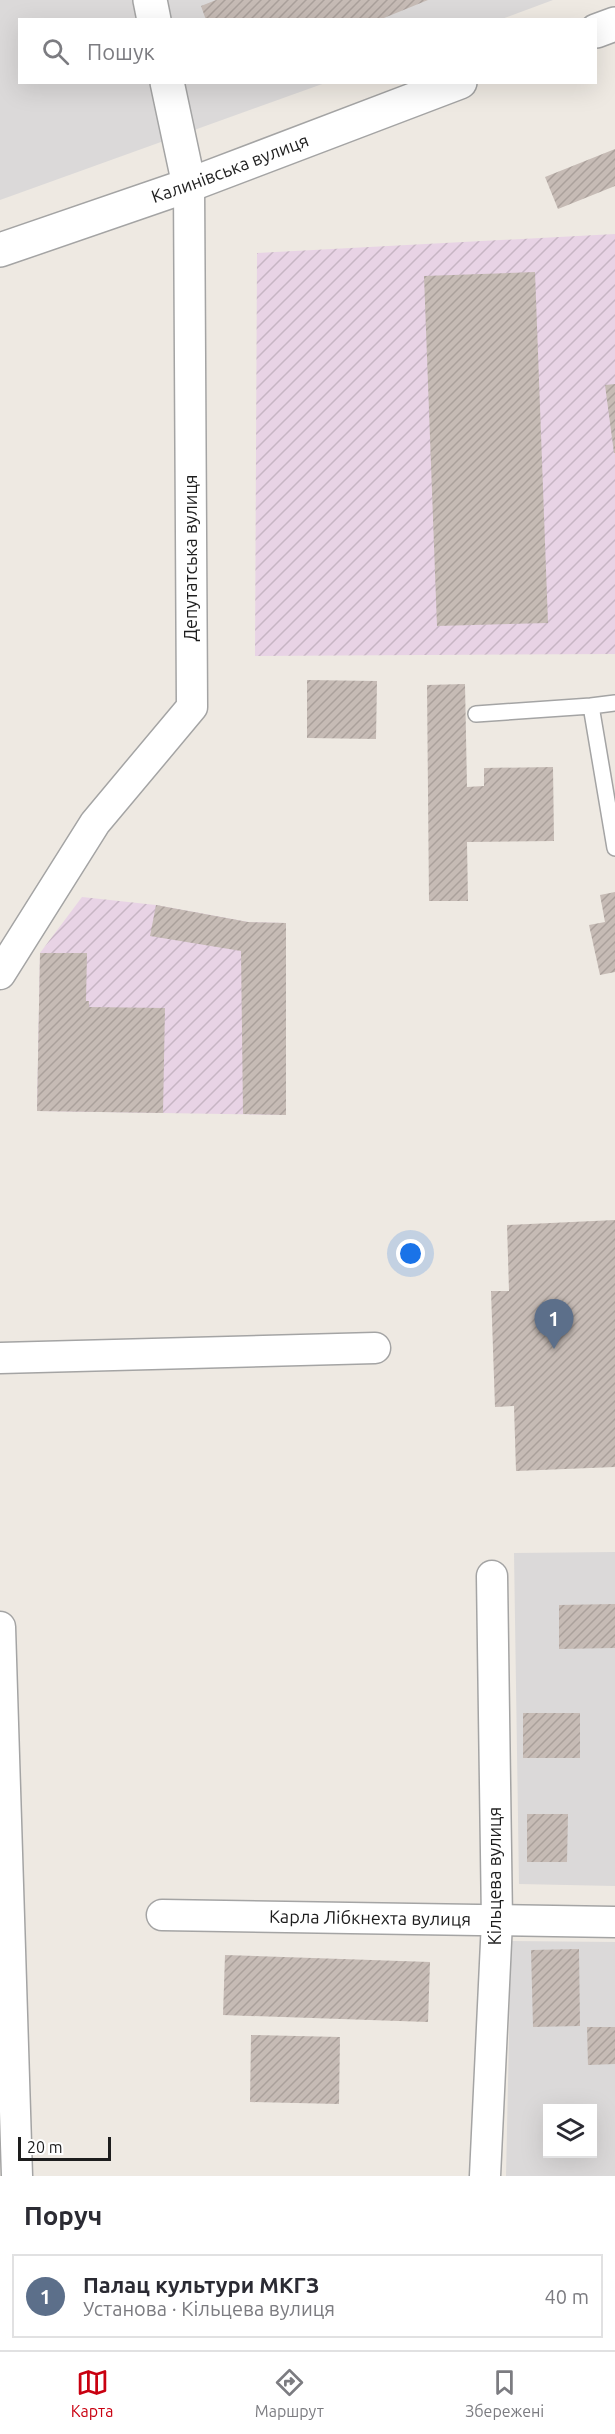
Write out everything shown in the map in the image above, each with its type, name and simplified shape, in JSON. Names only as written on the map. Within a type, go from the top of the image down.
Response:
[{"type":"street","points":[[150,0],[154,18]]},
{"type":"street","points":[[597,31],[615,24]]},
{"type":"street","name":"Депутатська вулиця","points":[[0,974],[95,823],[192,707],[189,185],[167,84]]},
{"type":"street","name":"Калинівська вулиця","points":[[0,250],[189,185],[455,84]]},
{"type":"street","points":[[0,1358],[375,1348]]},
{"type":"street","name":"Кільцева вулиця","points":[[485,2176],[497,1921],[492,1576]]},
{"type":"street","points":[[0,1626],[17,2176]]},
{"type":"street","name":"Карла Лібкнехта вулиця","points":[[162,1915],[615,1922]]},
{"type":"lane","points":[[476,714],[615,703]]},
{"type":"lane","points":[[591,706],[615,848]]},
{"type":"shaded area","points":[[0,0],[553,0],[504,18],[18,18],[18,84],[322,84],[0,200]]},
{"type":"shaded area","points":[[615,234],[615,654],[255,656],[257,253]]},
{"type":"shaded area","points":[[82,897],[156,905],[248,922],[286,923],[286,1115],[37,1111],[40,953]]},
{"type":"shaded area","points":[[615,1552],[615,1886],[519,1884],[514,1553]]},
{"type":"shaded area","points":[[511,1941],[615,1942],[615,2176],[506,2176]]},
{"type":"building","points":[[216,0],[428,0],[384,18],[205,18],[201,6]]},
{"type":"building","points":[[615,149],[615,186],[558,209],[545,177]]},
{"type":"building","points":[[535,272],[548,623],[437,626],[424,276]]},
{"type":"building","points":[[615,384],[615,453],[614,453],[605,385]]},
{"type":"building","points":[[307,680],[377,681],[376,739],[307,738]]},
{"type":"building","points":[[465,684],[467,787],[484,786],[484,768],[553,767],[554,841],[467,842],[468,901],[429,901],[427,685]]},
{"type":"building","points":[[615,892],[615,972],[600,975],[589,925],[605,922],[600,895]]},
{"type":"building","points":[[156,905],[248,922],[286,923],[286,1115],[243,1114],[241,951],[150,936]]},
{"type":"building","points":[[40,953],[87,953],[86,1001],[89,1001],[89,1007],[165,1008],[163,1113],[37,1111]]},
{"type":"building","points":[[615,1220],[615,1467],[516,1471],[514,1406],[495,1407],[491,1291],[509,1291],[507,1225]]},
{"type":"building","points":[[615,1604],[615,1648],[559,1649],[559,1605]]},
{"type":"building","points":[[523,1713],[580,1713],[580,1758],[523,1758]]},
{"type":"building","points":[[527,1814],[568,1814],[567,1862],[527,1862]]},
{"type":"building","points":[[579,1949],[580,2026],[533,2027],[531,1950]]},
{"type":"building","points":[[225,1955],[430,1962],[428,2022],[223,2015]]},
{"type":"building","points":[[587,2027],[615,2027],[615,2064],[588,2065]]},
{"type":"building","points":[[251,2035],[340,2037],[339,2104],[250,2102]]},
{"type":"place","name":"Палац культури МКГЗ","points":[[554,1349]]}]
